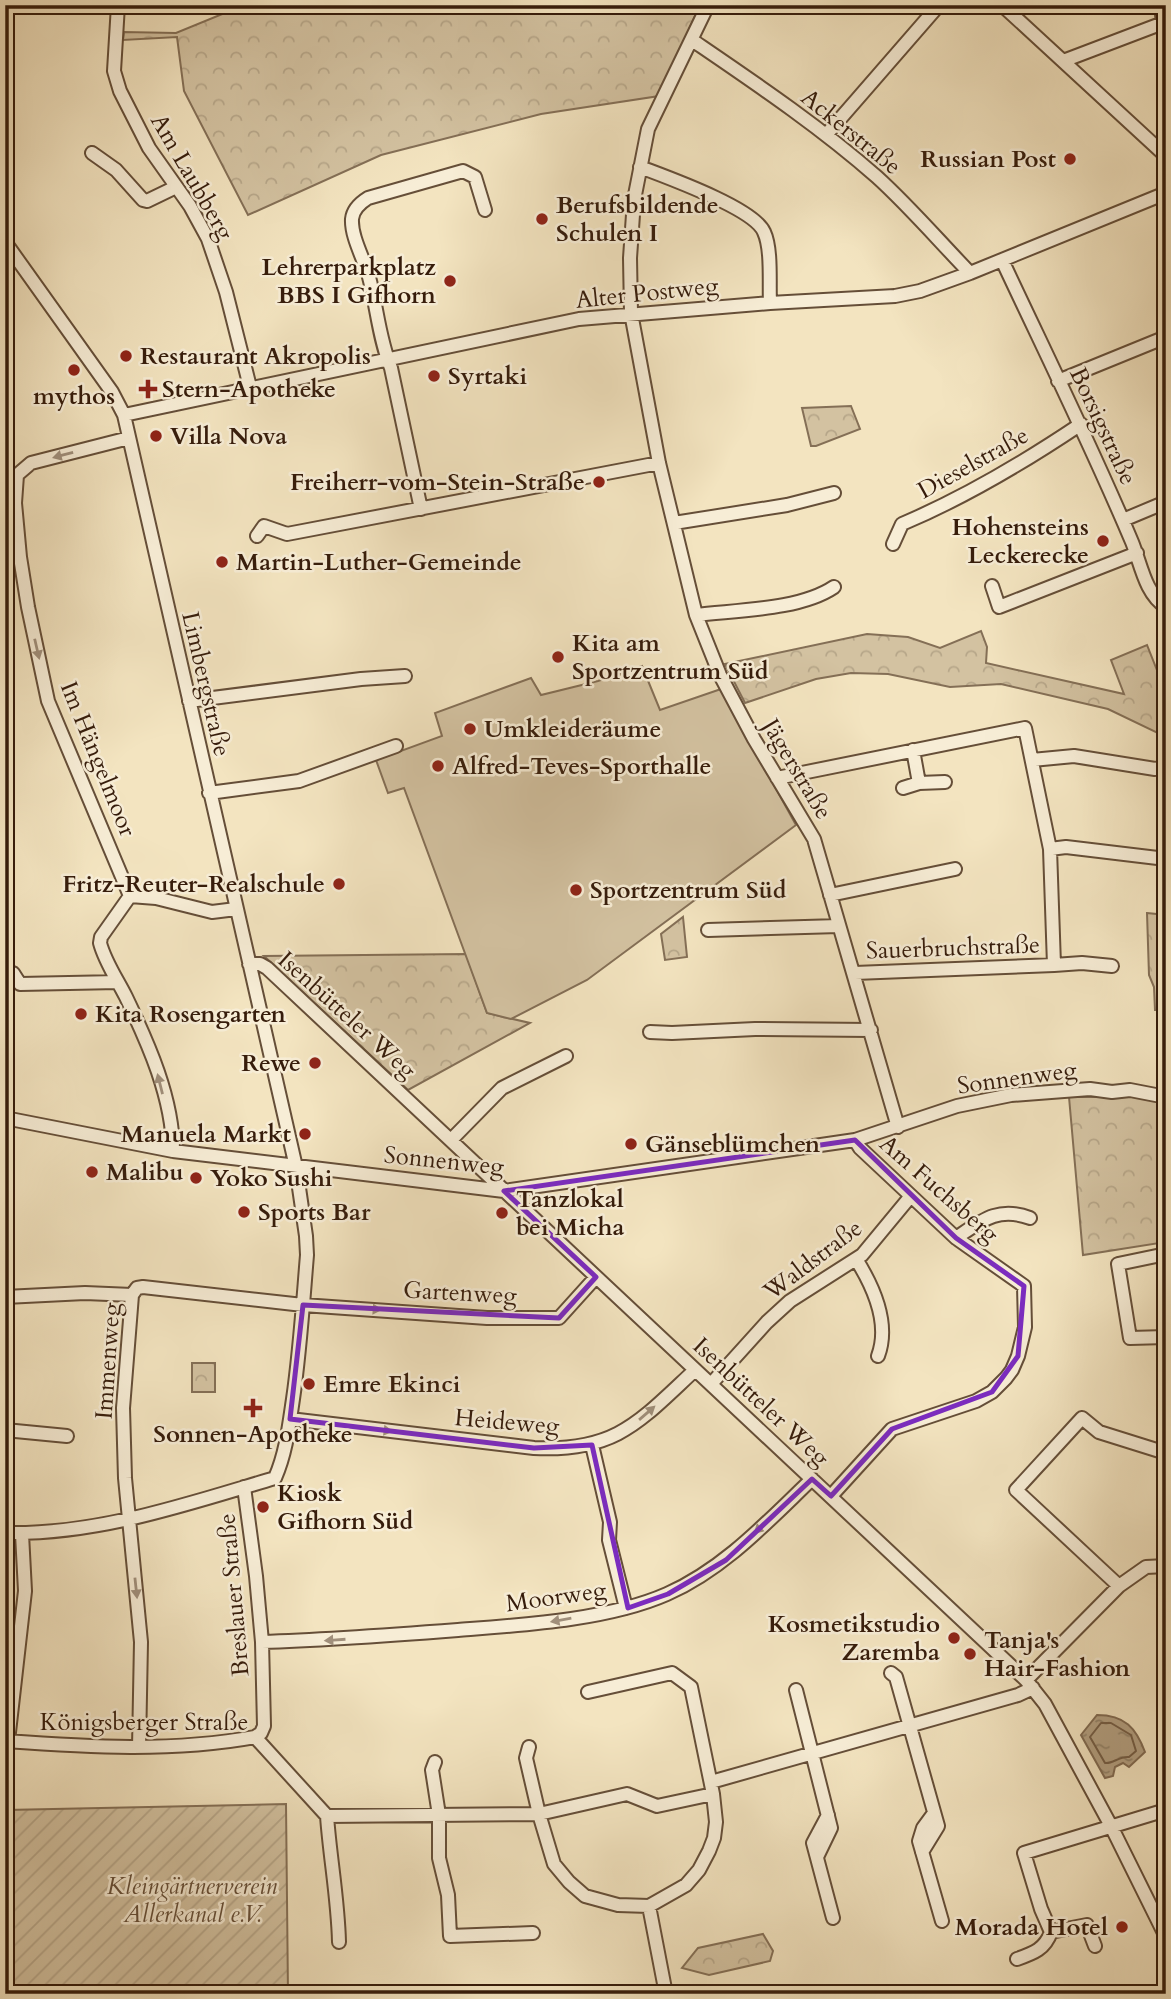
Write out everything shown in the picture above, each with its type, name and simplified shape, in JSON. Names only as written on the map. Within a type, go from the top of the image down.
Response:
[{"type":"street","name":"Am Laubberg","points":[[118,5],[114,71],[133,119],[198,221],[211,249],[226,292],[250,387]]},
{"type":"street","name":"Jägerstraße","points":[[708,5],[648,128],[634,200],[630,258],[631,313],[659,463],[696,615],[720,676],[777,778],[808,825],[855,973],[898,1127]]},
{"type":"street","points":[[826,135],[939,5]]},
{"type":"street","points":[[1002,5],[1166,156]]},
{"type":"street","points":[[1063,61],[1163,23],[1161,5]]},
{"type":"street","name":"Ackerstraße","points":[[692,40],[826,135],[878,178],[970,273]]},
{"type":"street","points":[[92,153],[116,170],[143,200],[147,201],[176,187]]},
{"type":"street","points":[[640,167],[704,192],[756,220],[764,230],[767,242],[770,303]]},
{"type":"street","points":[[421,509],[391,368],[352,215],[358,205],[368,198],[463,171],[475,177],[485,210]]},
{"type":"street","name":"Alter Postweg","points":[[124,415],[579,319],[631,313],[895,296],[920,291],[1166,193]]},
{"type":"street","name":"Limbergstraße","points":[[5,242],[112,392],[124,415],[296,1167],[306,1236],[303,1305],[290,1419],[281,1464],[275,1478],[244,1487]]},
{"type":"street","name":"Borsigstraße","points":[[1002,260],[1081,424],[1137,553],[1148,586],[1166,607]]},
{"type":"street","points":[[1058,381],[1166,337]]},
{"type":"street","name":"Dieselstraße","points":[[893,544],[902,524],[988,484],[1081,424]]},
{"type":"street","name":"Im Hängelmoor","points":[[129,438],[31,463],[17,475],[10,486],[24,582],[48,701],[130,896]]},
{"type":"street","points":[[257,536],[264,526],[287,534],[659,463]]},
{"type":"street","points":[[674,523],[787,505],[834,493]]},
{"type":"street","points":[[1123,520],[1166,502]]},
{"type":"street","points":[[992,586],[999,607],[1137,553]]},
{"type":"street","points":[[696,615],[770,607],[821,596],[834,587]]},
{"type":"street","points":[[188,701],[361,678],[405,676]]},
{"type":"street","name":"Sauerbruchstraße","points":[[777,778],[1025,728],[1050,849],[1054,965]]},
{"type":"street","points":[[209,793],[299,781],[396,746]]},
{"type":"street","points":[[913,750],[919,783]]},
{"type":"street","points":[[1032,760],[1073,756],[1155,769],[1166,767]]},
{"type":"street","points":[[903,788],[919,783],[945,782]]},
{"type":"street","points":[[1050,849],[1066,848],[1166,859]]},
{"type":"street","points":[[830,895],[955,869]]},
{"type":"street","points":[[173,1151],[173,1135],[156,1065],[146,1038],[102,952],[101,937],[130,896],[156,898],[212,912],[236,909]]},
{"type":"street","points":[[708,930],[839,926]]},
{"type":"street","name":"Isenbütteler Weg","points":[[249,964],[260,964],[267,968],[1029,1684],[1045,1704],[1111,1826],[1166,1937]]},
{"type":"street","name":"Sauerbruchstraße","points":[[855,973],[1082,964],[1112,966]]},
{"type":"street","points":[[13,973],[20,984],[118,982]]},
{"type":"street","points":[[650,1032],[871,1030]]},
{"type":"street","points":[[452,1139],[502,1088],[566,1056]]},
{"type":"street","name":"Sonnenweg","points":[[5,1118],[173,1151],[504,1191],[855,1140],[957,1106],[1011,1095],[1090,1089],[1112,1092],[1130,1090],[1166,1097]]},
{"type":"street","name":"Am Fuchsberg","points":[[831,1496],[892,1429],[976,1401],[992,1392],[1012,1370],[1025,1327],[1024,1286],[956,1238],[860,1149],[855,1140]]},
{"type":"street","name":"Waldstraße","points":[[711,1384],[767,1322],[790,1301],[856,1259],[887,1228],[910,1197]]},
{"type":"street","points":[[956,1238],[988,1216],[1016,1212],[1030,1218]]},
{"type":"street","points":[[1166,1254],[1118,1265],[1130,1338],[1166,1337]]},
{"type":"street","points":[[856,1259],[867,1276],[880,1314],[883,1334],[878,1356]]},
{"type":"street","name":"Gartenweg","points":[[303,1305],[487,1318],[559,1318],[596,1277]]},
{"type":"street","name":"Immenweg","points":[[139,1747],[142,1642],[125,1478],[123,1408],[132,1295],[137,1288],[143,1287],[303,1305]]},
{"type":"street","points":[[5,1320],[6,1297],[85,1293],[132,1295]]},
{"type":"street","name":"Heideweg","points":[[290,1419],[534,1448],[592,1445],[619,1435],[631,1427],[695,1370]]},
{"type":"street","points":[[1119,1586],[1016,1490],[1082,1418],[1099,1432],[1166,1453]]},
{"type":"street","points":[[5,1430],[67,1436]]},
{"type":"street","points":[[592,1445],[610,1522],[609,1541],[626,1608]]},
{"type":"street","name":"Moorweg","points":[[262,1642],[535,1624],[626,1608],[668,1594],[726,1560],[812,1479]]},
{"type":"street","points":[[5,1533],[22,1534],[129,1520],[244,1487]]},
{"type":"street","name":"Breslauer Straße","points":[[244,1487],[255,1563],[262,1642],[264,1726],[261,1733],[254,1737]]},
{"type":"street","points":[[7,1741],[25,1591],[22,1534]]},
{"type":"street","points":[[339,1942],[337,1890],[330,1864],[327,1815],[539,1814],[627,1794],[657,1806],[811,1754],[1018,1695],[1119,1586],[1146,1567],[1166,1566]]},
{"type":"street","points":[[529,1747],[526,1758],[539,1814],[554,1864],[569,1882],[585,1896],[597,1900],[618,1905],[649,1906],[686,1885],[699,1870],[714,1838],[716,1822],[712,1788],[691,1687],[672,1673],[588,1692]]},
{"type":"street","points":[[891,1673],[896,1677],[938,1826],[922,1852],[942,1921]]},
{"type":"street","points":[[796,1690],[831,1828],[817,1857],[834,1918]]},
{"type":"street","name":"Königsberger Straße","points":[[7,1741],[139,1747],[195,1746],[254,1737],[327,1815]]},
{"type":"street","points":[[435,1762],[432,1770],[439,1815],[439,1858],[449,1895],[450,1936],[533,1933]]},
{"type":"street","points":[[1017,1959],[1038,1951],[1048,1942],[1051,1932],[1024,1853],[1166,1810]]},
{"type":"street","points":[[649,1906],[666,1994]]},
{"type":"street","points":[[1051,1932],[1087,1924],[1095,1946]]},
{"type":"highlighted area","points":[[855,1140],[956,1238],[1024,1286],[1018,1356],[992,1392],[892,1429],[831,1496],[812,1479],[726,1560],[668,1594],[628,1608],[592,1445],[534,1448],[290,1419],[303,1305],[559,1318],[596,1277],[504,1191]]},
{"type":"green space","points":[[276,5],[700,5],[659,96],[541,114],[381,155],[248,215],[184,91],[177,37],[123,40],[124,32],[176,33],[232,10]]},
{"type":"green space","points":[[851,406],[860,429],[811,446],[802,408]]},
{"type":"green space","points":[[981,631],[987,647],[986,663],[1124,694],[1111,660],[1147,645],[1166,693],[1166,737],[1108,709],[1001,684],[950,687],[888,674],[851,673],[816,679],[745,703],[725,664],[867,634],[908,637],[940,648]]},
{"type":"green space","name":"Sportzentrum Süd","points":[[642,666],[660,710],[721,689],[796,825],[587,980],[511,1019],[487,1013],[404,788],[388,793],[376,760],[442,736],[435,713],[531,678],[541,695],[598,681]]},
{"type":"green space","points":[[1147,913],[1166,915],[1166,1010],[1155,1010],[1154,987],[1149,975]]},
{"type":"green space","points":[[683,917],[687,957],[665,960],[661,934]]},
{"type":"green space","points":[[466,954],[487,1013],[530,1023],[408,1090],[264,956]]},
{"type":"green space","points":[[1069,1097],[1150,1097],[1166,1102],[1166,1242],[1083,1255]]},
{"type":"green space","points":[[192,1363],[215,1363],[215,1392],[192,1392]]},
{"type":"green space","name":"Kleingärtnerverein Allerkanal e.V.","points":[[286,1804],[288,1994],[5,1994],[6,1810]]},
{"type":"green space","points":[[763,1934],[773,1951],[770,1961],[709,1975],[682,1968],[698,1948]]},
{"type":"water","points":[[1097,1715],[1115,1717],[1128,1724],[1138,1736],[1145,1752],[1129,1767],[1123,1763],[1115,1767],[1113,1776],[1105,1778],[1081,1735]]},
{"type":"place","name":"Russian Post","points":[[1070,159]]},
{"type":"place","name":"Berufsbildende Schulen I","points":[[542,219]]},
{"type":"place","name":"Lehrerparkplatz BBS I Gifhorn","points":[[450,281]]},
{"type":"place","name":"Restaurant Akropolis","points":[[126,356]]},
{"type":"place","name":"mythos","points":[[74,370]]},
{"type":"place","name":"Syrtaki","points":[[434,376]]},
{"type":"place","name":"Stern-Apotheke","points":[[148,389]]},
{"type":"place","name":"Villa Nova","points":[[156,436]]},
{"type":"place","name":"Freiherr-vom-Stein-Straße","points":[[599,482]]},
{"type":"place","name":"Hohensteins Leckerecke","points":[[1103,541]]},
{"type":"place","name":"Martin-Luther-Gemeinde","points":[[222,562]]},
{"type":"place","name":"Kita am Sportzentrum Süd","points":[[558,657]]},
{"type":"place","name":"Umkleideräume","points":[[470,729]]},
{"type":"place","name":"Alfred-Teves-Sporthalle","points":[[438,766]]},
{"type":"place","name":"Fritz-Reuter-Realschule","points":[[339,884]]},
{"type":"place","name":"Sportzentrum Süd","points":[[576,890]]},
{"type":"place","name":"Kita Rosengarten","points":[[81,1014]]},
{"type":"place","name":"Rewe","points":[[315,1063]]},
{"type":"place","name":"Manuela Markt","points":[[305,1134]]},
{"type":"place","name":"Gänseblümchen","points":[[631,1144]]},
{"type":"place","name":"Malibu","points":[[92,1172]]},
{"type":"place","name":"Yoko Sushi","points":[[196,1178]]},
{"type":"place","name":"Sports Bar","points":[[244,1212]]},
{"type":"place","name":"Tanzlokal bei Micha","points":[[502,1213]]},
{"type":"place","name":"Emre Ekinci","points":[[309,1384]]},
{"type":"place","name":"Sonnen-Apotheke","points":[[253,1408]]},
{"type":"place","name":"Kiosk Gifhorn Süd","points":[[263,1507]]},
{"type":"place","name":"Kosmetikstudio Zaremba","points":[[954,1638]]},
{"type":"place","name":"Tanja's Hair-Fashion","points":[[970,1654]]},
{"type":"place","name":"Morada Hotel","points":[[1122,1927]]}]
